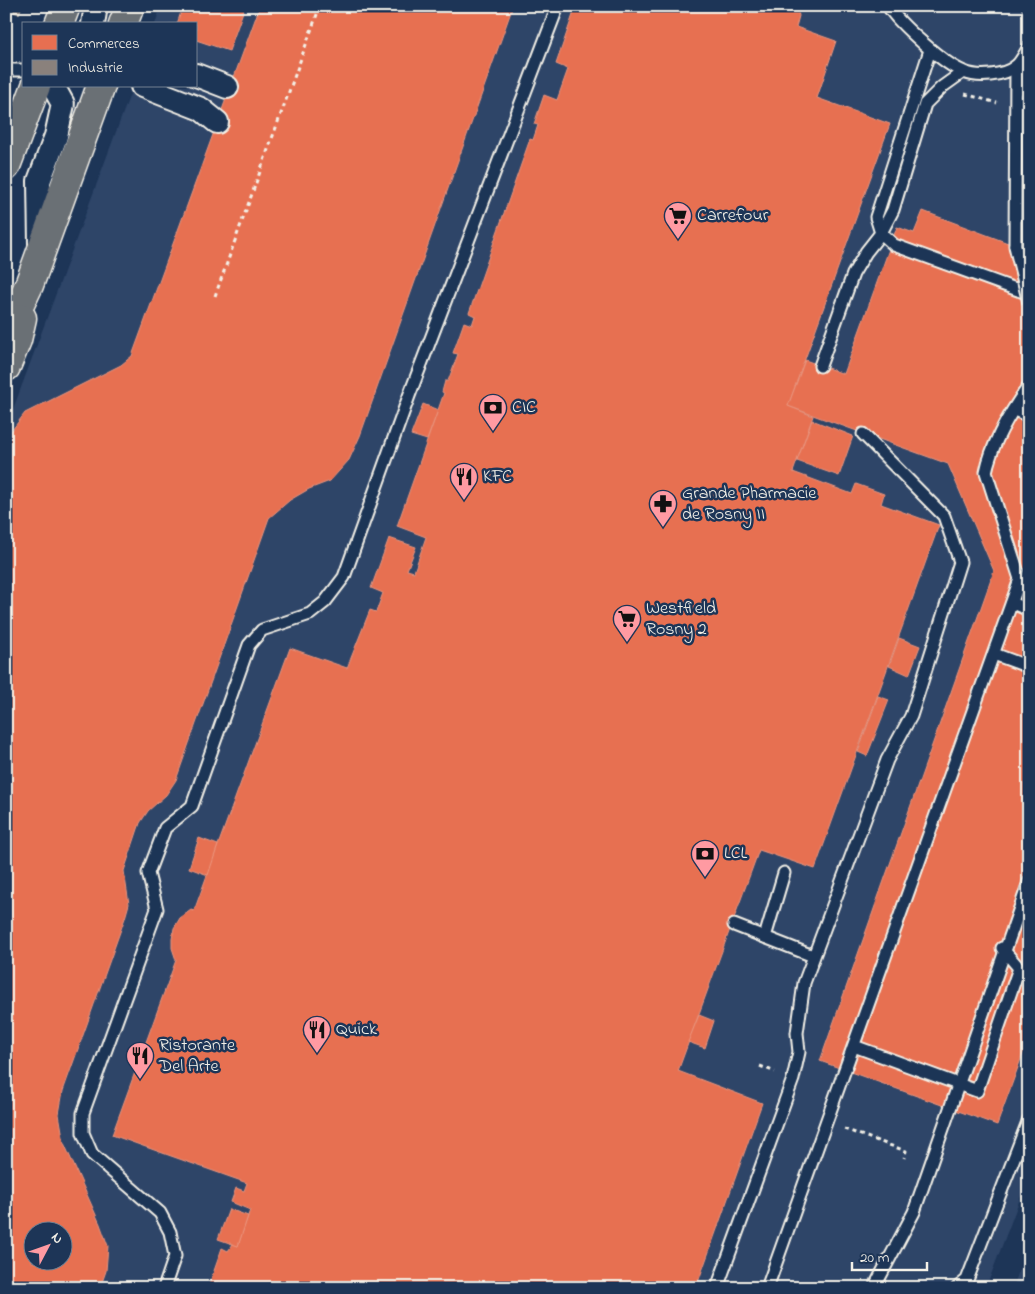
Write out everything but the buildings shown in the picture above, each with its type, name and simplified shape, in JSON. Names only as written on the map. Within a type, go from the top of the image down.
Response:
[{"type":"main road","points":[[60,22],[66,6]]},
{"type":"main road","points":[[124,22],[130,6]]},
{"type":"main road","points":[[6,166],[35,88]]},
{"type":"main road","points":[[6,334],[29,285],[100,88]]},
{"type":"main road","points":[[6,367],[17,340],[29,285]]},
{"type":"street","points":[[93,22],[96,6]]},
{"type":"street","points":[[198,77],[227,87]]},
{"type":"street","points":[[40,255],[39,180],[56,136],[63,104],[54,88]]},
{"type":"street","points":[[147,88],[200,109],[217,122]]},
{"type":"lane","points":[[164,1288],[175,1256],[170,1232],[160,1213],[92,1154],[83,1134],[83,1113],[157,909],[148,873],[165,828],[192,806],[249,646],[262,630],[310,614],[325,602],[344,577],[413,386],[558,6]]},
{"type":"lane","points":[[888,6],[893,15],[930,50],[963,72],[983,76],[998,74],[1016,66],[1029,47]]},
{"type":"lane","points":[[930,50],[876,217],[880,233],[894,245],[1029,294]]},
{"type":"lane","points":[[1016,66],[1029,98]]},
{"type":"lane","points":[[1016,66],[1017,162],[1015,246],[1029,303]]},
{"type":"lane","points":[[6,69],[22,70]]},
{"type":"lane","points":[[820,366],[854,274],[893,210],[925,104],[942,87],[963,72]]},
{"type":"lane","points":[[866,252],[894,245]]},
{"type":"lane","points":[[767,1288],[1020,579],[986,472],[988,462],[999,437],[1029,386]]},
{"type":"lane","points":[[1014,410],[1029,416]]},
{"type":"lane","points":[[716,1288],[792,1079],[799,1052],[797,1033],[804,983],[813,956],[887,760],[911,716],[960,562],[944,516],[863,434]]},
{"type":"lane","points":[[1012,603],[1029,610]]},
{"type":"lane","points":[[994,654],[1029,667]]},
{"type":"lane","points":[[854,1046],[977,1091],[1019,968],[1002,949],[1029,871]]},
{"type":"lane","points":[[765,937],[784,873]]},
{"type":"lane","points":[[874,1288],[914,1212],[1029,882]]},
{"type":"lane","points":[[734,925],[813,956]]},
{"type":"lane","points":[[957,1288],[968,1280],[1029,1119]]},
{"type":"path","points":[[215,296],[320,6]]},
{"type":"path","points":[[842,1128],[906,1151],[904,1158]]},
{"type":"shaded area","points":[[161,6],[1029,6],[1029,1175],[986,1288],[6,1288],[6,428],[132,88],[198,88],[198,22],[156,22]]},
{"type":"shaded area","points":[[1029,1242],[1029,1288],[1013,1288]]},
{"type":"place","name":"Carrefour","points":[[678,240]]},
{"type":"place","name":"CIC","points":[[493,432]]},
{"type":"place","name":"KFC","points":[[464,501]]},
{"type":"place","name":"Grande Pharmacie de Rosny II","points":[[663,528]]},
{"type":"place","name":"Westfield Rosny 2","points":[[627,643]]},
{"type":"place","name":"LCL","points":[[705,878]]},
{"type":"place","name":"Quick","points":[[317,1054]]},
{"type":"place","name":"Ristorante Del Arte","points":[[140,1080]]}]
